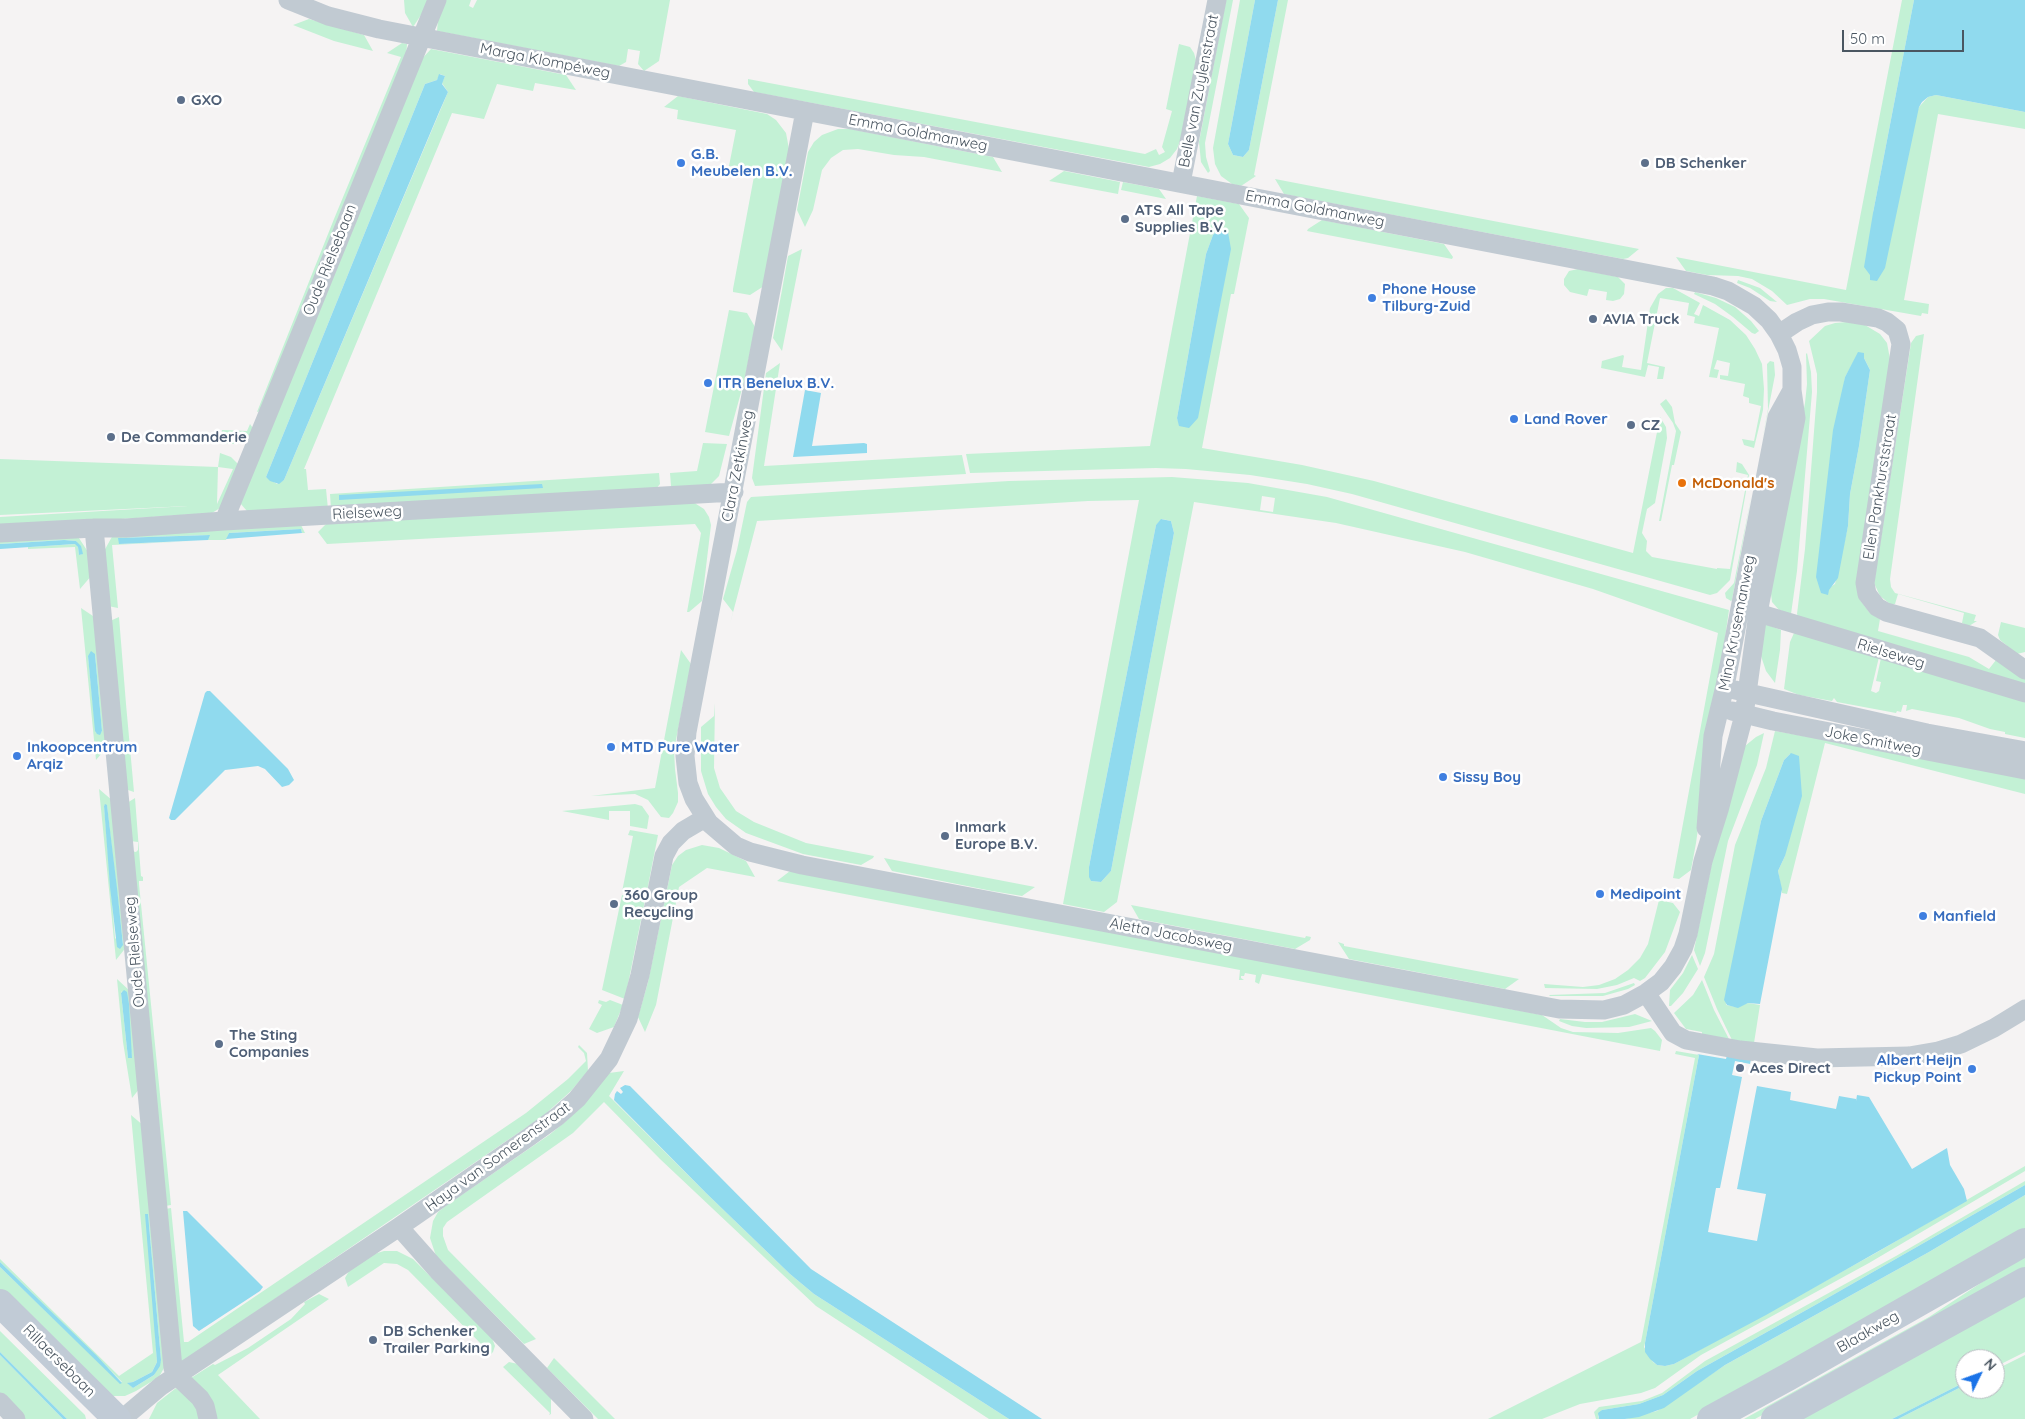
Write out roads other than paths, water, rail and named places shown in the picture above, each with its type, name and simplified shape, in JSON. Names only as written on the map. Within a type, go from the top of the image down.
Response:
[{"type":"main road","name":"Blaakweg","points":[[1711,1419],[1788,1378],[2025,1242]]},
{"type":"main road","name":"Blaakweg","points":[[1775,1419],[2025,1281]]},
{"type":"main road","name":"Rillaersebaan","points":[[0,1303],[117,1419]]},
{"type":"main road","name":"Rillaersebaan","points":[[0,1324],[96,1419]]},
{"type":"street","name":"Marga Klompéweg","points":[[288,0],[328,16],[421,38],[805,112]]},
{"type":"street","name":"Oude Rielsebaan","points":[[224,521],[437,0]]},
{"type":"street","name":"Belle van Zuylenstraat","points":[[1181,183],[1217,0]]},
{"type":"street","name":"Emma Goldmanweg","points":[[805,112],[1713,286],[1728,291],[1754,306],[1769,320],[1779,334]]},
{"type":"street","name":"Clara Zetkinweg","points":[[705,818],[694,799],[688,783],[684,756],[687,732],[805,112]]},
{"type":"street","name":"Ellen Pankhurststraat","points":[[1779,334],[1812,315],[1828,312],[1841,312],[1878,318],[1897,330],[1901,344],[1865,583],[1867,594],[1877,607],[1886,612],[1980,638],[2025,670]]},
{"type":"street","name":"Mina Krusemanweg","points":[[1646,993],[1660,982],[1673,967],[1683,949],[1688,934],[1703,861],[1719,810],[1744,715],[1758,613],[1796,418],[1792,390],[1792,367],[1779,334]]},
{"type":"street","name":"Mina Krusemanweg","points":[[1703,861],[1713,736],[1721,708],[1777,417],[1792,390]]},
{"type":"street","name":"Rielseweg","points":[[0,533],[126,528],[734,492]]},
{"type":"street","name":"Oude Rielseweg","points":[[94,528],[173,1368],[177,1376]]},
{"type":"street","name":"Rielseweg","points":[[1758,613],[2025,693]]},
{"type":"street","name":"Joke Smitweg","points":[[1725,687],[1927,733],[2025,752]]},
{"type":"street","name":"Joke Smitweg","points":[[1721,708],[1744,715],[2025,770]]},
{"type":"street","name":"Aletta Jacobsweg","points":[[705,818],[736,846],[750,852],[802,865],[1550,1007],[1604,1010],[1624,1006],[1646,993]]},
{"type":"street","name":"Haya van Somerenstraat","points":[[177,1376],[399,1227],[558,1116],[577,1099],[609,1059],[623,1032],[635,998],[664,856],[682,831],[705,818]]},
{"type":"street","points":[[1646,993],[1673,1033],[1686,1040],[1740,1050],[1817,1058],[1909,1056],[1938,1052],[1961,1044],[1994,1028],[2025,1009]]},
{"type":"street","points":[[399,1227],[438,1270],[584,1419]]},
{"type":"street","points":[[122,1419],[144,1399],[177,1376],[200,1398],[205,1406],[208,1419]]},
{"type":"street","points":[[0,1402],[16,1419]]},
{"type":"water","points":[[1255,0],[1278,0],[1249,150],[1243,157],[1233,155],[1228,144]]},
{"type":"water","points":[[1914,0],[2025,0],[2025,112],[1936,95],[1928,97],[1922,102],[1919,107],[1885,268],[1877,281],[1870,280],[1870,275],[1864,267]]},
{"type":"water","points":[[439,74],[445,76],[442,84],[448,92],[284,480],[279,484],[270,481],[266,477],[425,84],[437,80]]},
{"type":"water","points":[[1218,230],[1228,232],[1231,249],[1198,418],[1189,428],[1179,426],[1177,418],[1206,254],[1213,235]]},
{"type":"water","points":[[1858,352],[1864,353],[1864,358],[1870,370],[1850,494],[1848,526],[1838,578],[1829,590],[1828,595],[1821,593],[1816,577],[1833,430],[1845,377]]},
{"type":"water","points":[[805,390],[821,393],[812,446],[864,443],[867,444],[867,453],[793,457]]},
{"type":"water","points":[[542,484],[543,488],[339,500],[339,495]]},
{"type":"water","points":[[1161,519],[1171,521],[1174,533],[1111,871],[1101,882],[1091,881],[1089,867],[1094,840],[1156,525]]},
{"type":"water","points":[[301,529],[302,533],[226,539],[229,533]]},
{"type":"water","points":[[210,535],[208,540],[119,544],[118,538]]},
{"type":"water","points":[[76,541],[81,546],[83,554],[79,555],[78,547],[75,544],[0,549],[0,544]]},
{"type":"water","points":[[91,651],[95,654],[102,731],[100,735],[95,731],[88,656]]},
{"type":"water","points":[[207,691],[210,691],[288,769],[294,780],[289,785],[282,787],[265,769],[258,766],[225,770],[175,820],[171,820],[169,818]]},
{"type":"water","points":[[1791,753],[1799,756],[1802,796],[1785,856],[1778,871],[1782,889],[1760,1004],[1748,1003],[1738,1008],[1727,1005],[1724,1000],[1761,821],[1784,760]]},
{"type":"water","points":[[105,804],[107,805],[123,945],[120,949],[117,947],[110,887]]},
{"type":"water","points":[[124,990],[127,992],[129,1004],[132,1058],[128,1058],[121,993]]},
{"type":"water","points":[[1697,1054],[1726,1059],[1727,1055],[1751,1059],[1750,1064],[1735,1061],[1732,1075],[1742,1077],[1720,1188],[1716,1188],[1708,1232],[1757,1241],[1766,1194],[1737,1189],[1757,1086],[1791,1092],[1790,1100],[1836,1109],[1839,1096],[1856,1099],[1856,1101],[1857,1095],[1869,1097],[1912,1169],[1947,1148],[1950,1165],[1964,1189],[1967,1201],[1766,1315],[1674,1364],[1665,1366],[1657,1365],[1650,1359],[1645,1352],[1645,1343],[1699,1055]]},
{"type":"water","points":[[625,1085],[630,1086],[811,1269],[1042,1419],[1009,1419],[814,1294],[790,1274],[706,1193],[614,1100],[617,1091],[621,1094],[623,1092],[620,1088]]},
{"type":"water","points":[[2025,1185],[2025,1195],[1929,1252],[1725,1365],[1664,1408],[1639,1417],[1599,1419],[1598,1413],[1602,1410],[1639,1404],[1663,1395],[1697,1371]]},
{"type":"water","points":[[183,1211],[187,1211],[263,1287],[260,1291],[199,1331],[193,1326]]},
{"type":"water","points":[[145,1214],[148,1214],[161,1360],[160,1366],[154,1375],[133,1388],[127,1383],[133,1382],[152,1372],[157,1362]]},
{"type":"water","points":[[0,1262],[96,1355],[122,1383],[120,1384],[0,1267]]},
{"type":"water","points":[[0,1352],[67,1419],[63,1419],[0,1355]]},
{"type":"water","points":[[1955,1387],[1955,1390],[1898,1419],[1892,1419]]},
{"type":"place","name":"GXO","points":[[181,100]]},
{"type":"place","name":"G.B. Meubelen B.V.","points":[[681,163]]},
{"type":"place","name":"DB Schenker","points":[[1645,163]]},
{"type":"place","name":"ATS All Tape Supplies B.V.","points":[[1125,219]]},
{"type":"place","name":"Phone House Tilburg-Zuid","points":[[1372,298]]},
{"type":"place","name":"AVIA Truck","points":[[1593,319]]},
{"type":"place","name":"ITR Benelux B.V.","points":[[708,383]]},
{"type":"place","name":"Land Rover","points":[[1514,419]]},
{"type":"place","name":"CZ","points":[[1631,425]]},
{"type":"place","name":"De Commanderie","points":[[111,437]]},
{"type":"place","name":"McDonald's","points":[[1682,483]]},
{"type":"place","name":"MTD Pure Water","points":[[611,747]]},
{"type":"place","name":"Inkoopcentrum Arqiz","points":[[17,756]]},
{"type":"place","name":"Sissy Boy","points":[[1443,777]]},
{"type":"place","name":"Inmark Europe B.V.","points":[[945,836]]},
{"type":"place","name":"Medipoint","points":[[1600,894]]},
{"type":"place","name":"360 Group Recycling","points":[[614,904]]},
{"type":"place","name":"Manfield","points":[[1923,916]]},
{"type":"place","name":"The Sting Companies","points":[[219,1044]]},
{"type":"place","name":"Aces Direct","points":[[1740,1068]]},
{"type":"place","name":"Albert Heijn Pickup Point","points":[[1972,1069]]},
{"type":"place","name":"DB Schenker Trailer Parking","points":[[373,1340]]}]
